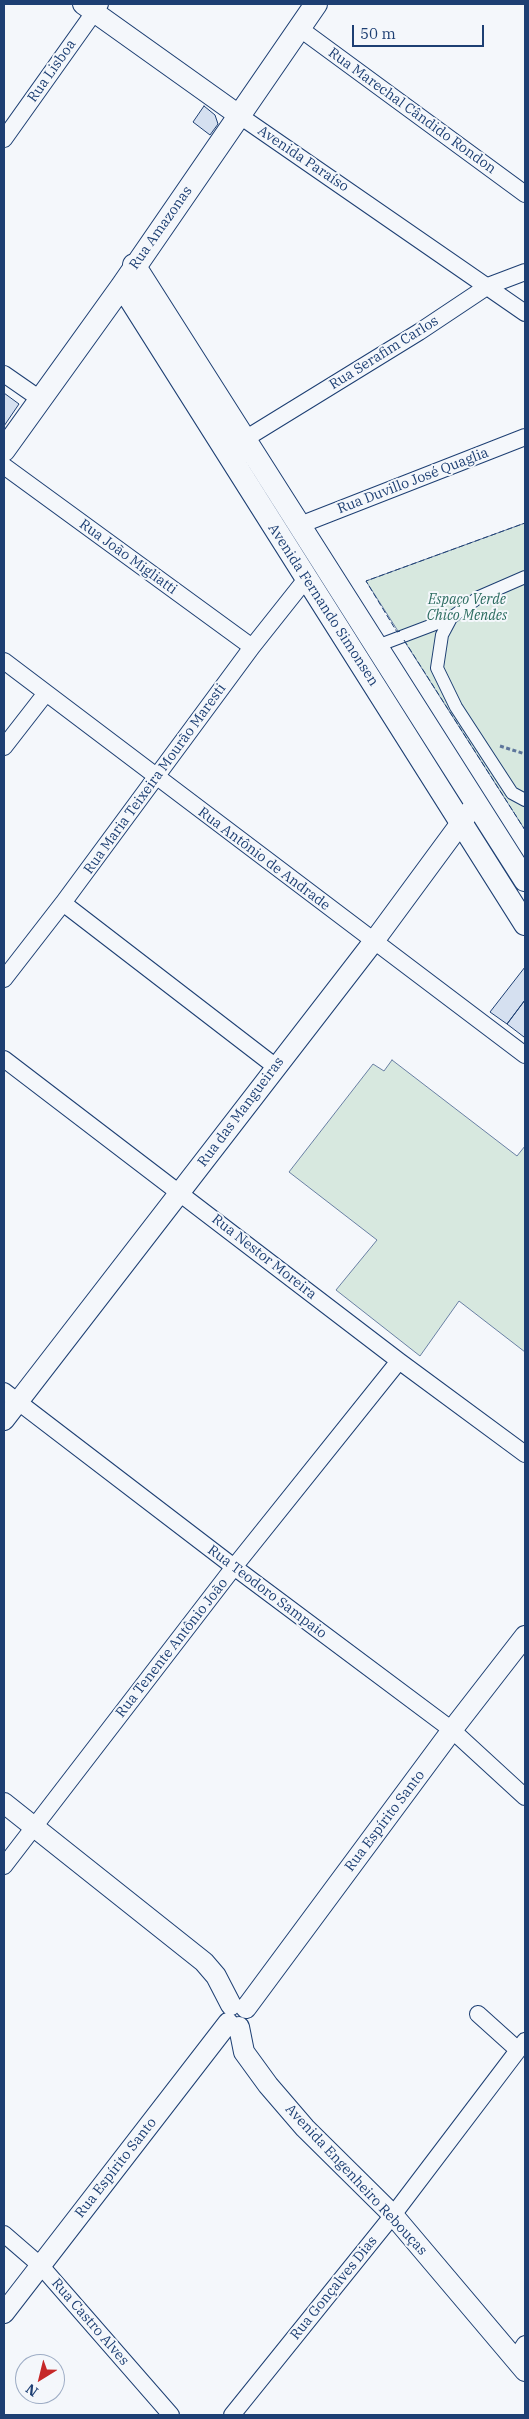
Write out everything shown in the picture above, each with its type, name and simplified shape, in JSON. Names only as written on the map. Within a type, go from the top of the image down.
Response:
[{"type":"main road","name":"Rua Amazonas","points":[[4,450],[122,286],[134,265],[240,116],[316,4]]},
{"type":"main road","name":"Avenida Fernando Simonsen","points":[[134,265],[525,880]]},
{"type":"main road","name":"Avenida Fernando Simonsen","points":[[122,286],[525,924]]},
{"type":"street","name":"Avenida Paraíso","points":[[92,6],[240,116],[525,313]]},
{"type":"street","name":"Rua Lisboa","points":[[4,139],[92,6]]},
{"type":"street","name":"Rua Marechal Cândido Rondon","points":[[299,28],[525,194]]},
{"type":"street","name":"Rua Serafim Carlos","points":[[245,439],[419,332],[488,286],[525,272]]},
{"type":"street","points":[[4,374],[40,400]]},
{"type":"street","name":"Rua Duvillo José Quaglia","points":[[300,525],[525,437]]},
{"type":"street","name":"Rua João Migliatti","points":[[4,466],[252,647]]},
{"type":"street","points":[[377,646],[451,618],[479,597],[525,577]]},
{"type":"street","name":"Rua Maria Teixeira Mourão Maresti","points":[[4,979],[63,903],[252,647],[306,578]]},
{"type":"street","points":[[451,618],[442,635],[437,668],[456,707],[512,793],[525,800]]},
{"type":"street","name":"Rua Antônio de Andrade","points":[[4,661],[156,778],[525,1055]]},
{"type":"street","points":[[4,747],[46,693]]},
{"type":"street","name":"Rua das Mangueiras","points":[[4,1420],[10,1396],[180,1192],[374,941],[476,803]]},
{"type":"street","points":[[63,903],[276,1067]]},
{"type":"street","name":"Rua Nestor Moreira","points":[[4,1059],[399,1361],[525,1454]]},
{"type":"street","name":"Rua Tenente Antônio João","points":[[4,1866],[234,1567],[399,1361]]},
{"type":"street","name":"Rua Teodoro Sampaio","points":[[10,1396],[452,1730],[525,1797]]},
{"type":"street","name":"Rua Espírito Santo","points":[[4,2313],[236,2016],[525,1636]]},
{"type":"street","name":"Avenida Engenheiro Rebouças","points":[[4,1802],[204,1962],[216,1976],[236,2016],[244,2052],[268,2085],[305,2128],[393,2215],[522,2358]]},
{"type":"street","points":[[478,2014],[522,2045]]},
{"type":"street","name":"Rua Gonçalves Dias","points":[[232,2415],[393,2215],[522,2045]]},
{"type":"street","name":"Rua Castro Alves","points":[[4,2234],[41,2266],[171,2415]]},
{"type":"green space","name":"Espaço Verde Chico Mendes","points":[[525,523],[525,830],[366,581]]},
{"type":"green space","points":[[392,1060],[517,1156],[525,1146],[525,1352],[459,1301],[420,1356],[336,1290],[377,1240],[289,1172],[373,1064],[384,1071]]},
{"type":"building","points":[[204,106],[215,115],[218,124],[210,135],[193,122]]},
{"type":"building","points":[[4,393],[19,404],[4,426]]},
{"type":"building","points":[[525,967],[525,1000],[507,1024],[490,1012]]},
{"type":"building","points":[[525,1000],[525,1035],[524,1037],[507,1024]]},
{"type":"fence","points":[[400,631],[397,632],[366,581],[525,523]]},
{"type":"fence","points":[[404,640],[525,830]]}]
